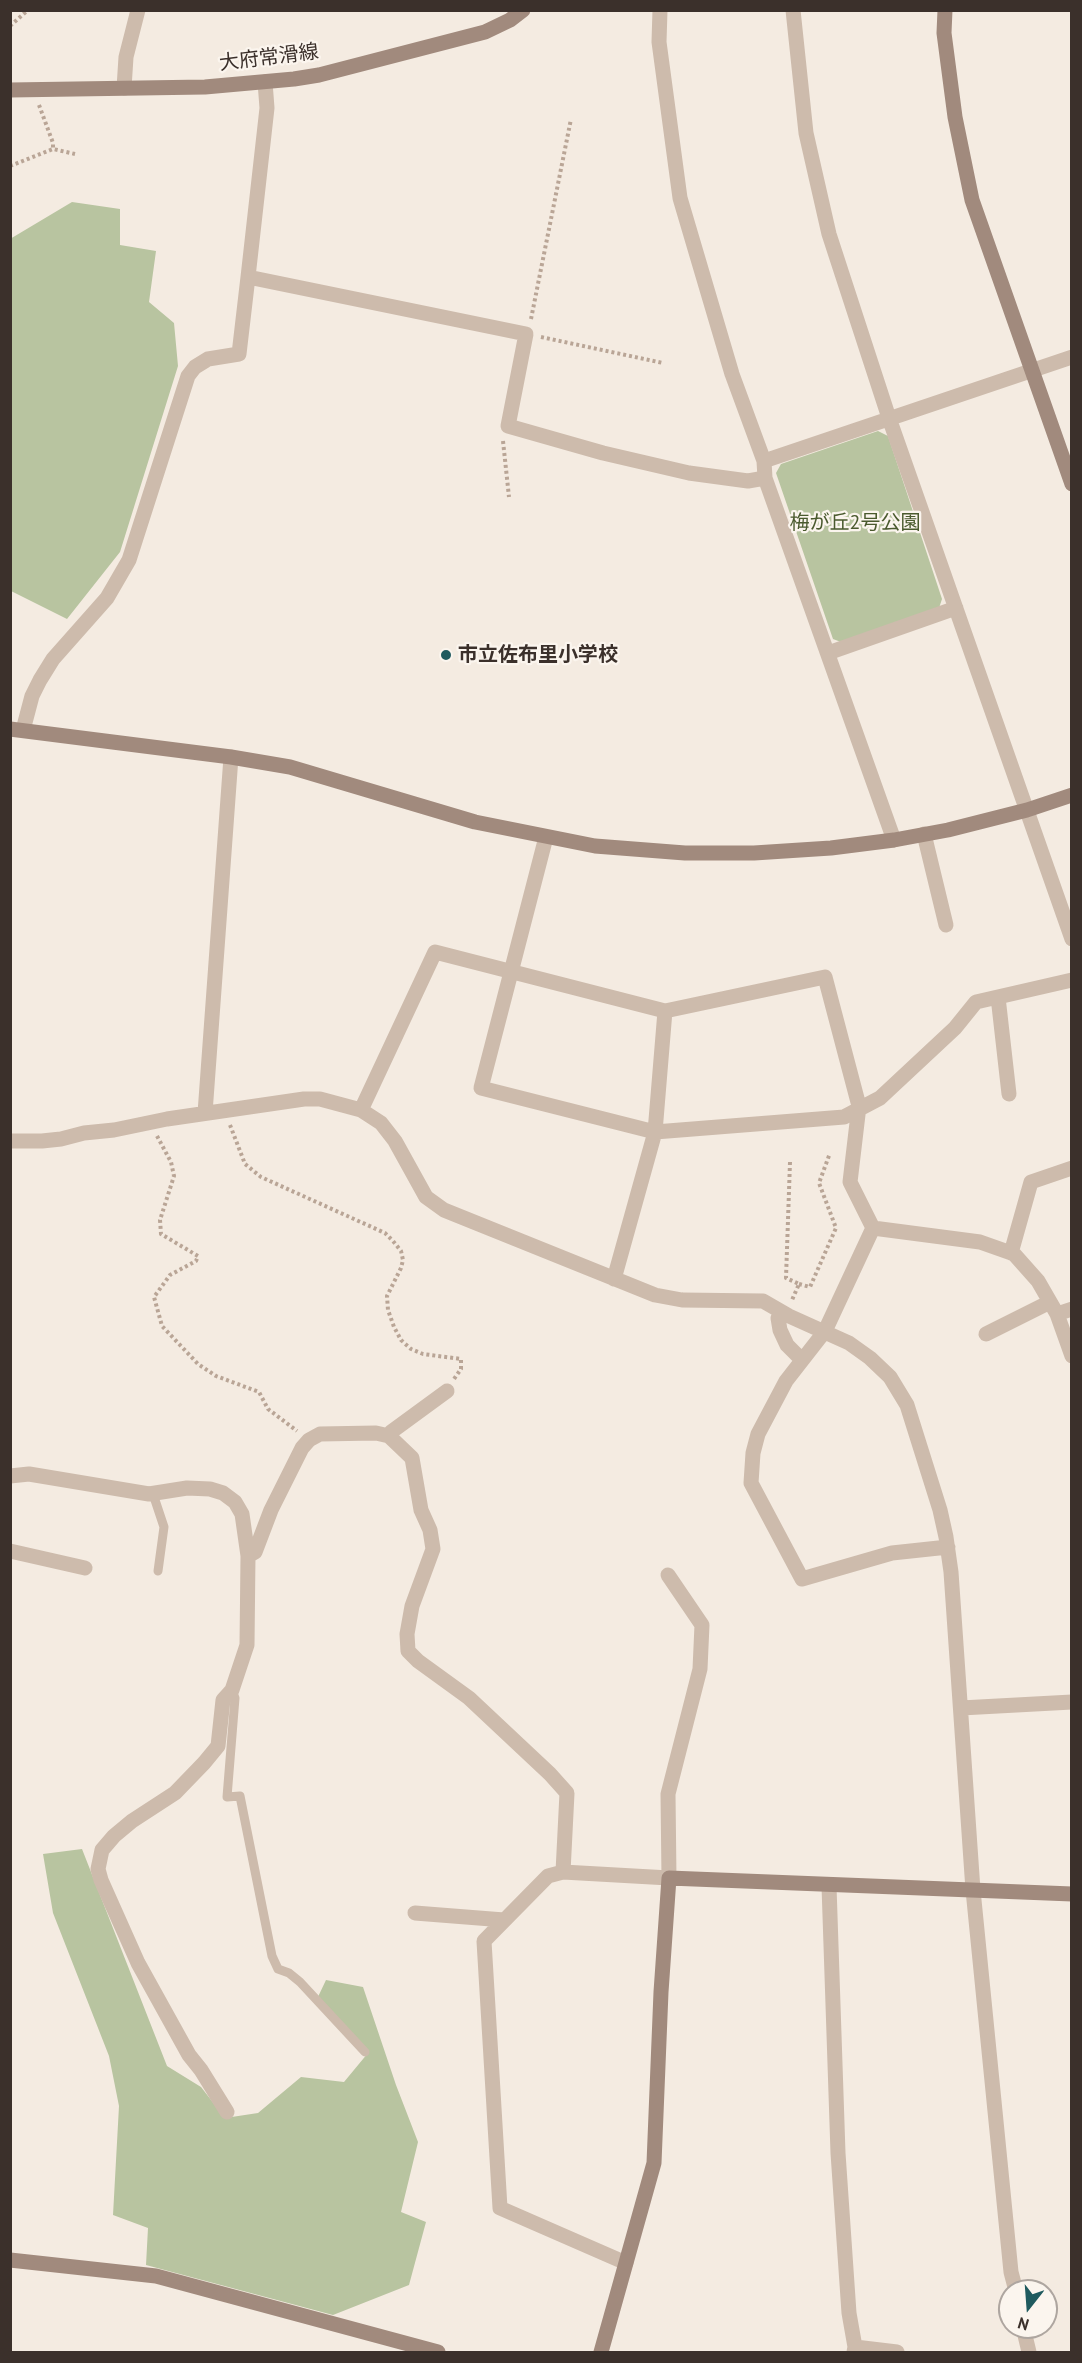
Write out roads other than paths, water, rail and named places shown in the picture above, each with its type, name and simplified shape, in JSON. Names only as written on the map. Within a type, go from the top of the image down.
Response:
[{"type":"street","points":[[124,88],[126,57],[138,10]]},
{"type":"street","name":"大府常滑線","points":[[10,90],[206,87],[319,75],[485,32],[510,21],[523,10]]},
{"type":"street","points":[[660,10],[659,42],[680,198],[732,374],[764,461],[765,478],[894,840]]},
{"type":"street","points":[[793,10],[806,133],[829,234],[889,418],[1071,939]]},
{"type":"street","points":[[945,10],[945,33],[955,117],[972,200],[1071,484]]},
{"type":"street","points":[[264,82],[267,108],[239,354],[208,359],[195,367],[188,376],[129,560],[107,598],[53,659],[40,680],[17,729],[290,767],[475,822],[595,846],[685,853],[742,853],[831,848],[894,840],[1027,810],[1071,795]]},
{"type":"street","points":[[248,278],[526,334],[508,426],[603,453],[689,473],[748,481],[765,478]]},
{"type":"street","points":[[764,461],[1071,357]]},
{"type":"street","points":[[828,653],[956,608]]},
{"type":"street","points":[[205,1113],[231,757]]},
{"type":"street","points":[[924,834],[946,925]]},
{"type":"street","points":[[546,837],[482,1088],[655,1132],[844,1117],[880,1098],[955,1028],[976,1002],[1071,980]]},
{"type":"street","points":[[361,1110],[435,952],[665,1011],[825,977],[859,1106],[850,1182],[873,1228]]},
{"type":"street","points":[[998,997],[1009,1094]]},
{"type":"street","points":[[614,1279],[655,1132],[665,1011]]},
{"type":"street","points":[[10,1141],[61,1139],[84,1132],[114,1130],[205,1113],[312,1099],[361,1110],[381,1123],[395,1141],[426,1197],[444,1210],[654,1295],[682,1300],[763,1301],[849,1342],[890,1377],[907,1405],[940,1510],[948,1547],[973,1890],[1013,2279]]},
{"type":"street","points":[[1011,1253],[1031,1182],[1071,1168]]},
{"type":"street","points":[[873,1228],[980,1242],[1014,1254],[1038,1281],[1053,1308],[1071,1356]]},
{"type":"street","points":[[873,1228],[825,1331],[786,1381],[758,1434],[753,1453],[751,1483],[802,1579],[892,1553],[948,1547]]},
{"type":"street","points":[[986,1334],[1053,1308],[1071,1309]]},
{"type":"street","points":[[784,1313],[778,1318],[780,1330],[787,1345],[802,1360]]},
{"type":"street","points":[[389,1436],[391,1432],[447,1391]]},
{"type":"street","points":[[248,1557],[255,1552],[271,1510],[302,1448],[309,1440],[320,1434],[376,1433],[389,1436],[412,1458],[421,1510],[430,1530],[433,1549],[412,1606],[407,1634],[408,1652],[469,1698],[550,1774],[567,1793],[563,1872]]},
{"type":"street","points":[[10,1476],[29,1474],[153,1494],[187,1488],[210,1489],[223,1493],[235,1502],[242,1514],[248,1557],[247,1645],[232,1690],[223,1700],[218,1746],[175,1793],[132,1821],[114,1836],[102,1850],[98,1869],[138,1963],[189,2055],[227,2112]]},
{"type":"street","points":[[10,1551],[85,1568]]},
{"type":"street","points":[[601,2352],[654,2163],[661,1992],[669,1878],[668,1794],[700,1669],[702,1625],[668,1575]]},
{"type":"street","points":[[961,1708],[1071,1702]]},
{"type":"street","points":[[626,2263],[500,2208],[484,1941],[548,1876],[563,1872],[829,1886],[1071,1894]]},
{"type":"street","points":[[829,1886],[838,2154],[849,2313],[854,2350],[897,2352]]},
{"type":"street","points":[[416,1913],[504,1920]]},
{"type":"street","points":[[10,2260],[156,2276],[438,2352]]},
{"type":"lane","points":[[153,1494],[164,1527],[158,1572]]},
{"type":"lane","points":[[232,1690],[235,1698],[226,1797],[240,1796],[272,1956],[278,1969],[289,1973],[300,1982],[365,2052]]},
{"type":"place","name":"市立佐布里小学校","points":[[446,655]]},
{"type":"park label","name":"梅が丘2号公園","points":[[855,523]]}]
